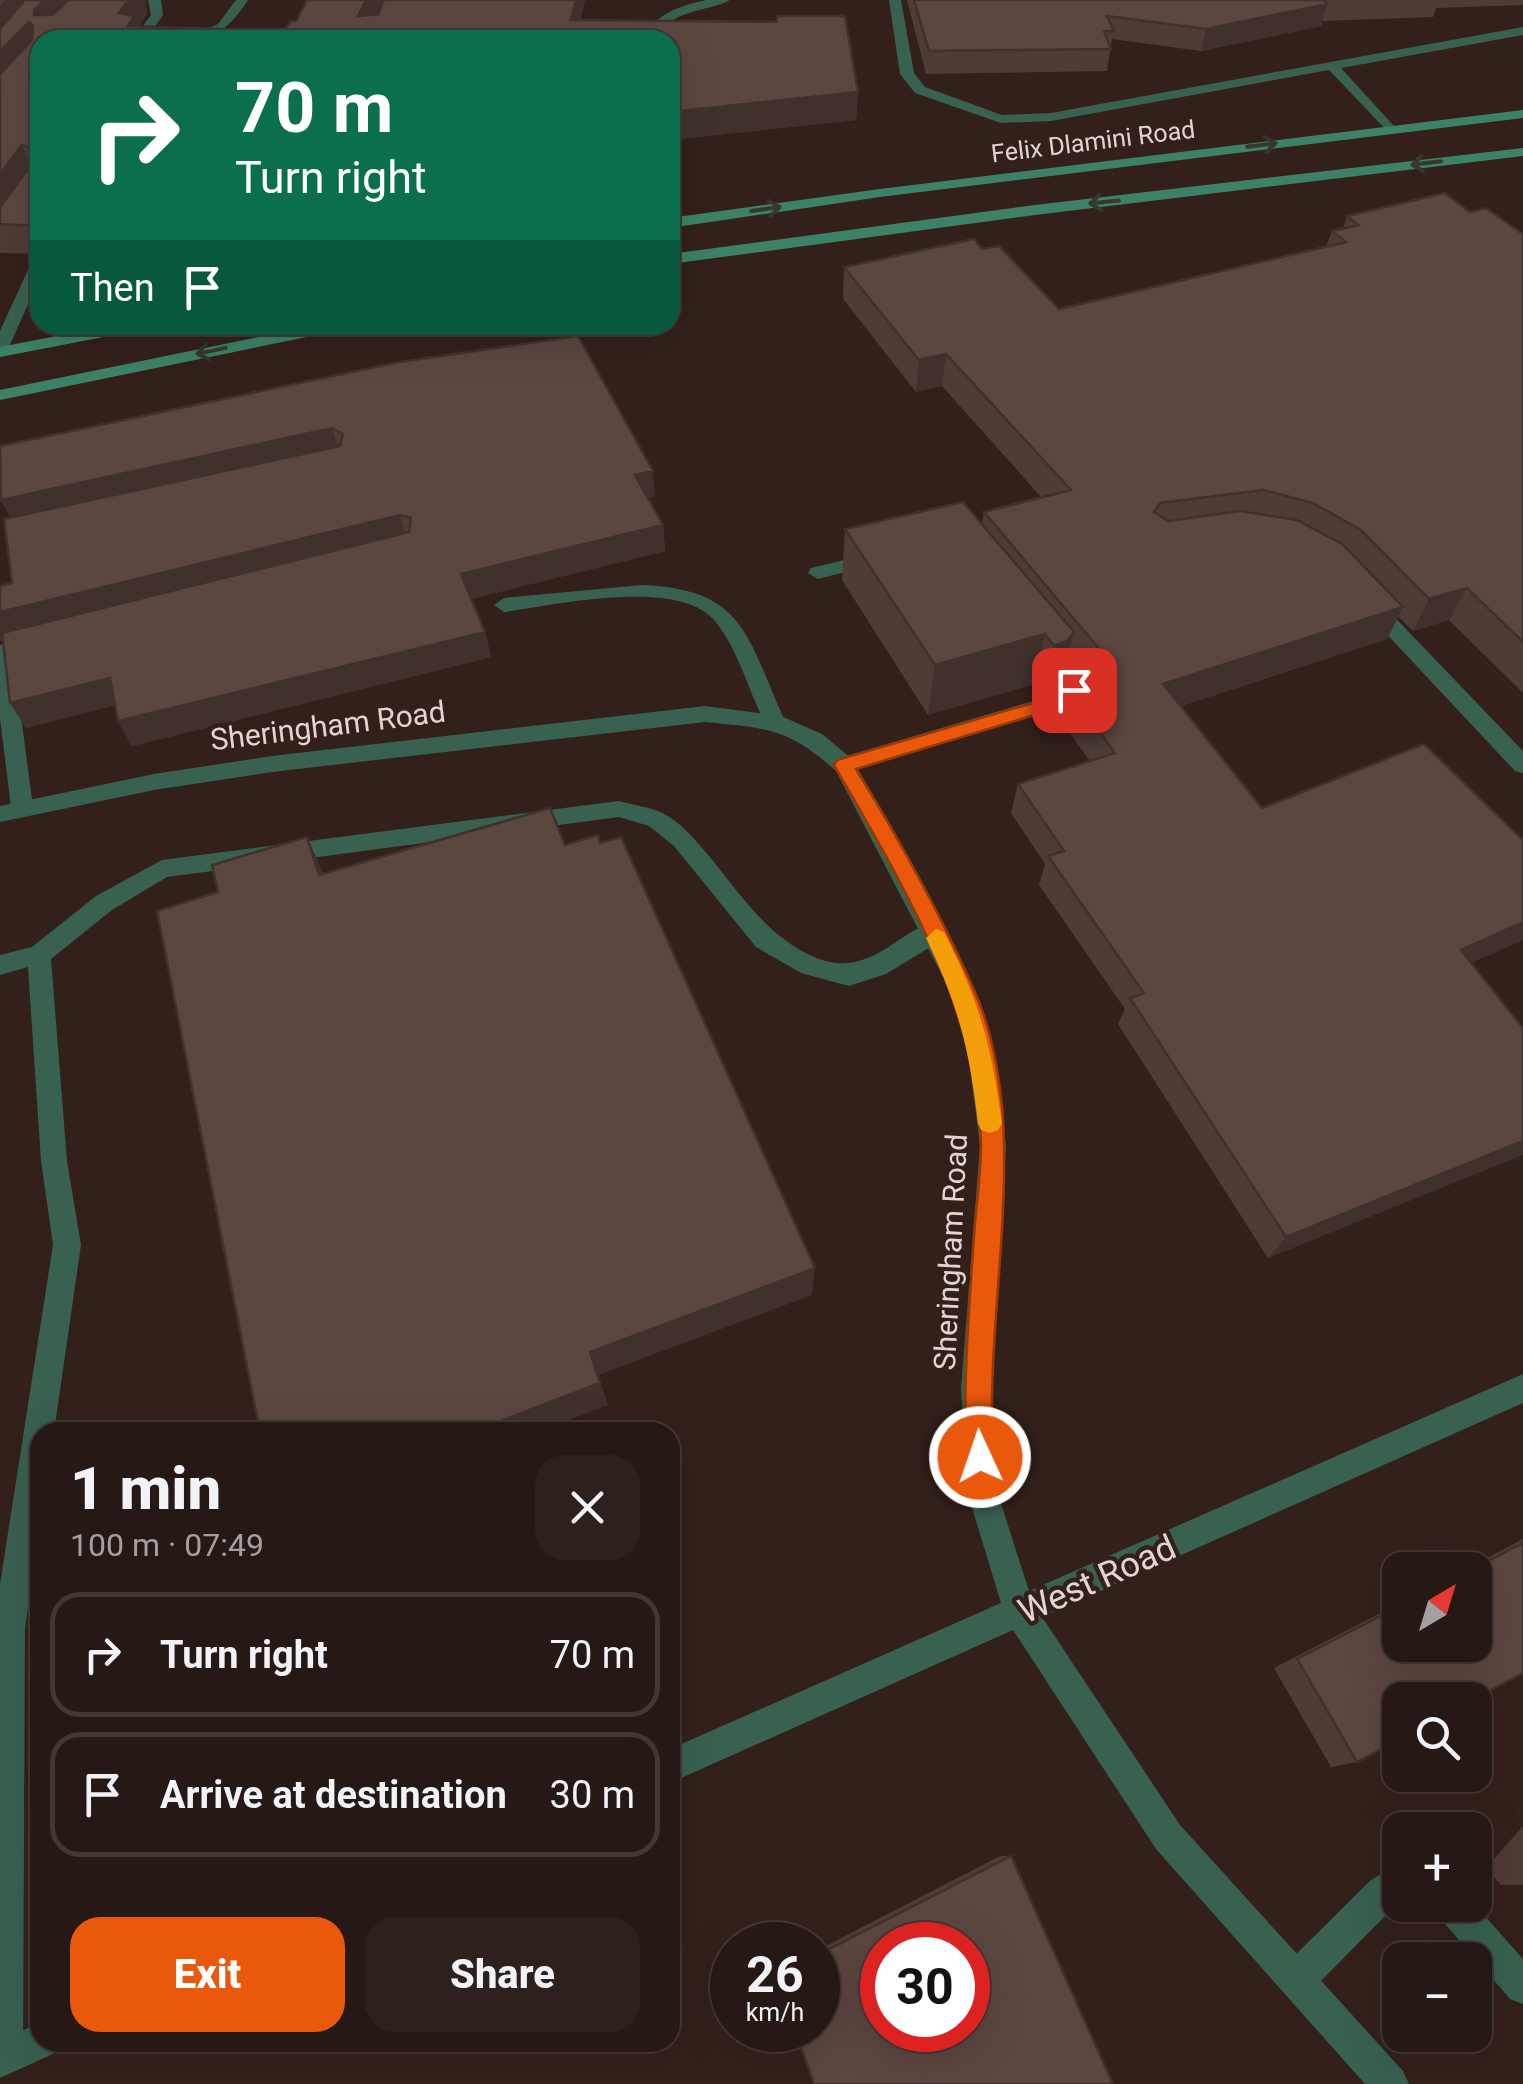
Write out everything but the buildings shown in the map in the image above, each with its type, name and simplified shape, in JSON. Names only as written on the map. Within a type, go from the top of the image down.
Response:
[{"type":"main road","name":"Felix Dlamini Road","points":[[680,222],[1523,114]]},
{"type":"main road","points":[[680,259],[1035,210],[1523,152]]},
{"type":"main road","points":[[0,351],[86,335]]},
{"type":"main road","points":[[0,396],[292,335]]},
{"type":"street","points":[[146,30],[157,16],[154,0]]},
{"type":"street","points":[[217,30],[223,28],[242,0]]},
{"type":"street","points":[[654,30],[664,20],[724,0]]},
{"type":"street","points":[[895,0],[908,74],[920,90],[1002,119],[1051,116],[1523,31]]},
{"type":"street","points":[[1332,66],[1389,129]]},
{"type":"street","points":[[0,351],[30,283]]},
{"type":"street","points":[[818,573],[900,552]]},
{"type":"street","points":[[504,605],[666,590],[696,597],[712,606],[730,628],[774,721]]},
{"type":"street","points":[[1362,596],[1523,765]]},
{"type":"street","points":[[844,765],[1064,699],[1078,682],[1033,626]]},
{"type":"street","points":[[11,810],[2,651],[60,636]]},
{"type":"street","name":"Sheringham Road","points":[[11,810],[272,764],[705,714],[774,721],[814,738],[844,765],[967,1000],[984,1078],[992,1145],[976,1389],[982,1491],[1020,1613],[1168,1837],[1390,2084]]},
{"type":"street","points":[[0,965],[39,955],[104,903],[162,869],[619,809],[657,820],[682,840],[764,940],[810,966],[849,976],[878,968],[934,933]]},
{"type":"street","points":[[39,955],[54,1161],[67,1245],[40,1422]]},
{"type":"street","name":"West Road","points":[[680,1762],[1523,1388]]},
{"type":"street","points":[[30,1491],[9,1630],[2,2058],[30,2045]]},
{"type":"street","points":[[1297,1979],[1382,1894]]},
{"type":"street","points":[[1466,1922],[1523,1986]]},
{"type":"slow traffic","points":[[936,938],[967,1000],[982,1061],[990,1123]]},
{"type":"route","points":[[980,1457],[976,1389],[992,1145],[982,1061],[967,1000],[844,765],[1042,708],[1074,690]]}]
